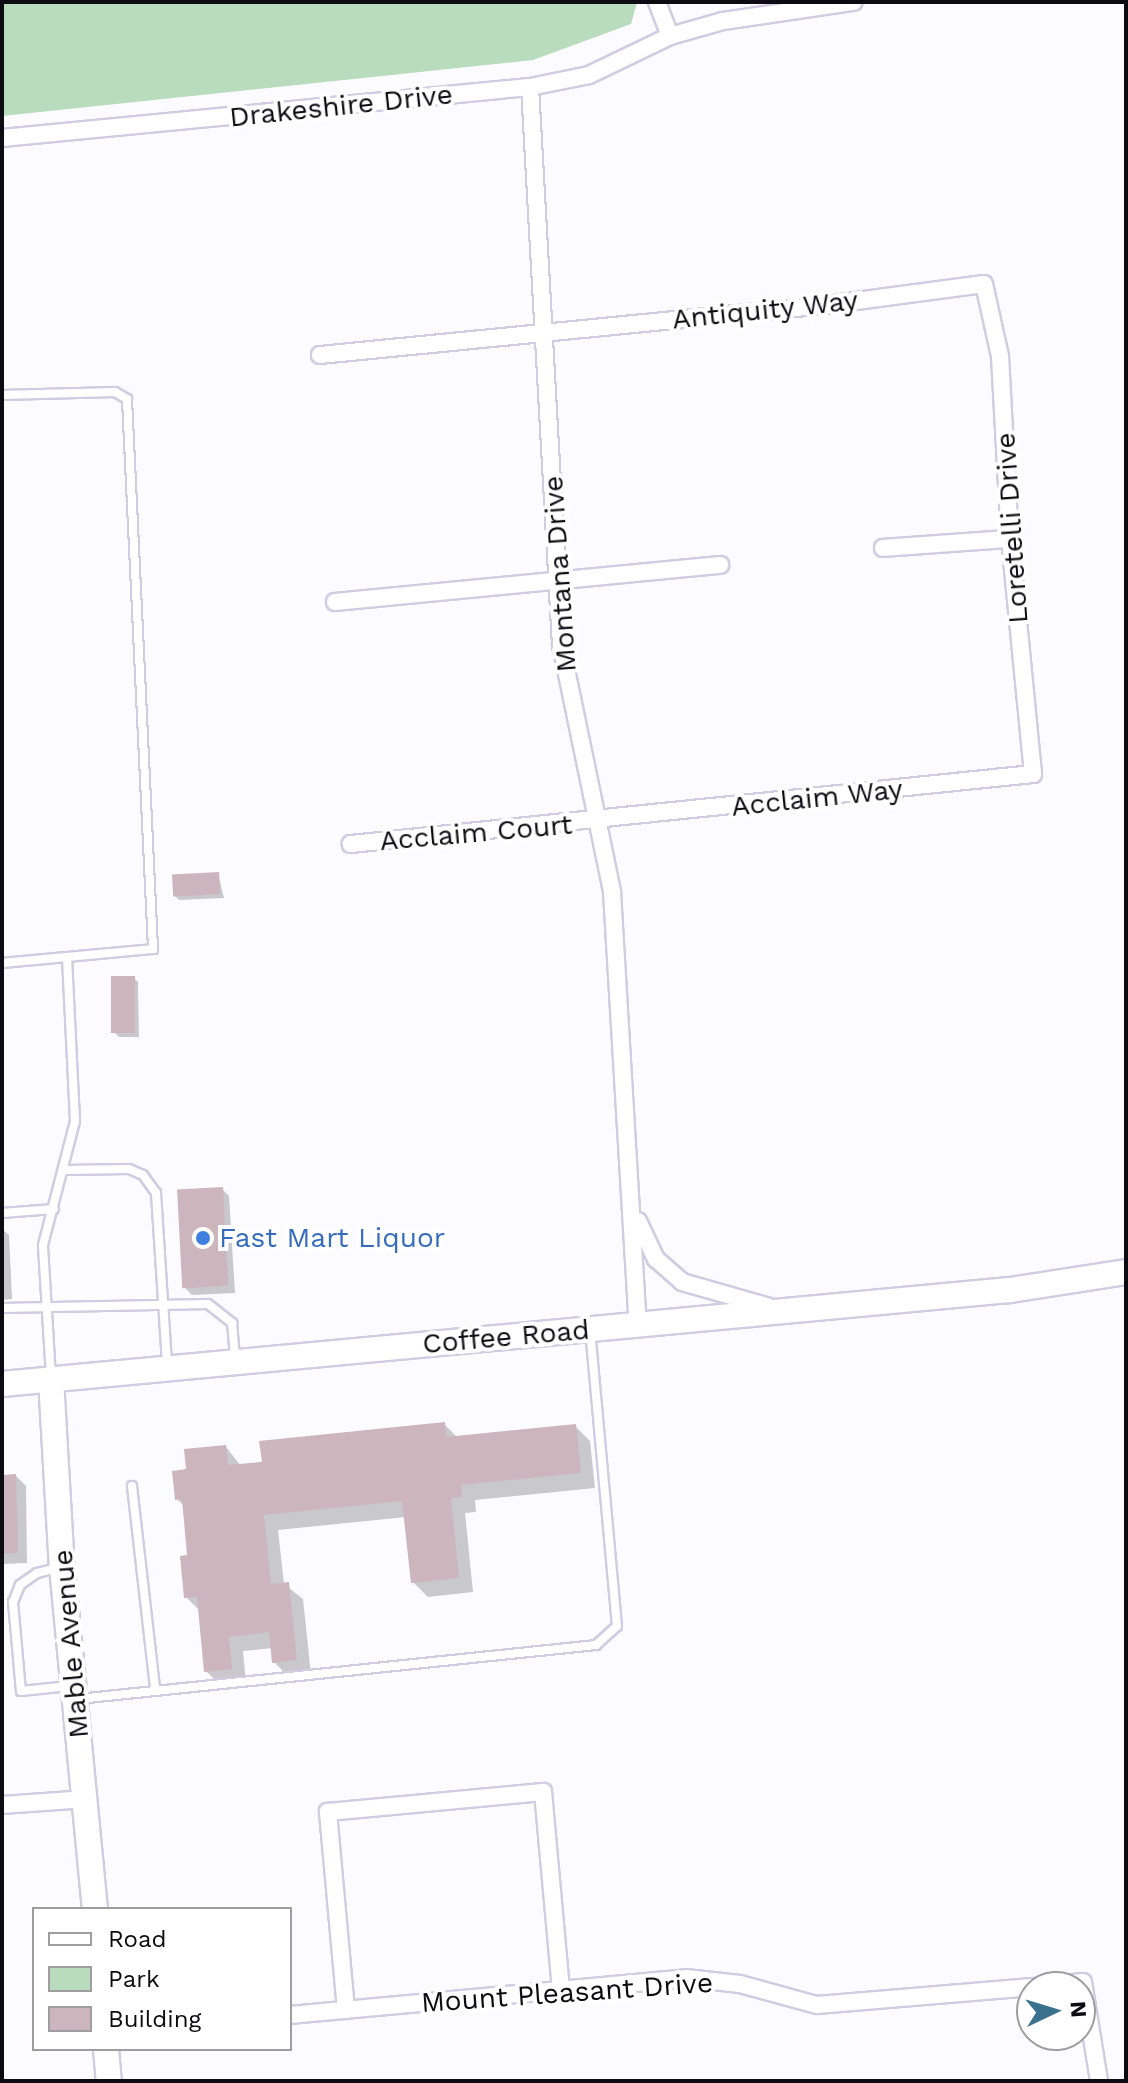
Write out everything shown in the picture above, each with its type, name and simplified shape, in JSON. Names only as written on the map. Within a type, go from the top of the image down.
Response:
[{"type":"main road","points":[[1010,1290],[1126,1257]]},
{"type":"main road","name":"Coffee Road","points":[[2,1384],[1010,1290],[1126,1272]]},
{"type":"main road","name":"Coffee Road","points":[[1010,1290],[1126,1287]]},
{"type":"main road","name":"Mable Avenue","points":[[51,1379],[62,1567],[95,1907]]},
{"type":"main road","points":[[106,2051],[109,2081]]},
{"type":"street","points":[[657,2],[670,36]]},
{"type":"street","name":"Drakeshire Drive","points":[[2,138],[530,87],[589,75],[670,36],[766,12],[854,2]]},
{"type":"street","name":"Montana Drive","points":[[530,87],[558,581],[567,682],[601,822],[617,952],[638,1325]]},
{"type":"street","name":"Antiquity Way","points":[[320,355],[826,305],[984,284]]},
{"type":"street","name":"Loretelli Drive","points":[[984,284],[1000,356],[1010,539],[1033,774]]},
{"type":"street","points":[[883,548],[1010,539]]},
{"type":"street","points":[[335,602],[720,565]]},
{"type":"street","name":"Acclaim Way","points":[[601,822],[1033,774]]},
{"type":"street","name":"Acclaim Court","points":[[351,844],[601,822]]},
{"type":"street","name":"Montana Drive","points":[[631,1200],[656,1259],[682,1282],[787,1311]]},
{"type":"street","points":[[346,2010],[328,1812],[543,1792],[561,1990]]},
{"type":"street","points":[[2,1805],[86,1799]]},
{"type":"street","name":"Mount Pleasant Drive","points":[[292,2015],[710,1979],[817,2005],[1016,1988]]},
{"type":"street","name":"Mount Pleasant Drive","points":[[1094,2051],[1099,2081]]},
{"type":"lane","points":[[2,395],[115,392],[127,399],[153,949],[2,963]]},
{"type":"lane","points":[[51,1379],[43,1245],[75,1121],[67,958]]},
{"type":"lane","points":[[64,1170],[129,1169],[143,1175],[156,1193],[167,1368]]},
{"type":"lane","points":[[2,1213],[54,1209]]},
{"type":"lane","points":[[2,1308],[208,1304],[224,1312],[232,1323],[235,1362]]},
{"type":"lane","points":[[62,1567],[29,1579],[13,1602],[21,1691],[155,1689],[596,1645],[617,1626],[590,1330]]},
{"type":"lane","points":[[132,1486],[155,1689]]},
{"type":"green space","points":[[2,2],[637,2],[631,24],[533,60],[2,116]]},
{"type":"building","points":[[219,872],[220,894],[173,896],[172,874]]},
{"type":"building","points":[[111,976],[135,976],[135,1033],[111,1033]]},
{"type":"building","name":"Fast Mart Liquor","points":[[223,1187],[228,1286],[182,1288],[177,1189]]},
{"type":"building","points":[[445,1422],[446,1437],[576,1424],[581,1473],[461,1485],[462,1497],[451,1498],[459,1578],[411,1583],[402,1501],[264,1515],[271,1584],[289,1582],[297,1660],[272,1663],[269,1632],[229,1637],[232,1669],[204,1672],[197,1597],[184,1598],[180,1556],[187,1555],[182,1499],[175,1500],[172,1471],[186,1469],[184,1449],[226,1445],[228,1465],[262,1462],[259,1441]]},
{"type":"building","points":[[16,1474],[18,1553],[2,1554],[2,1475]]},
{"type":"place","name":"Fast Mart Liquor","points":[[203,1238]]}]
